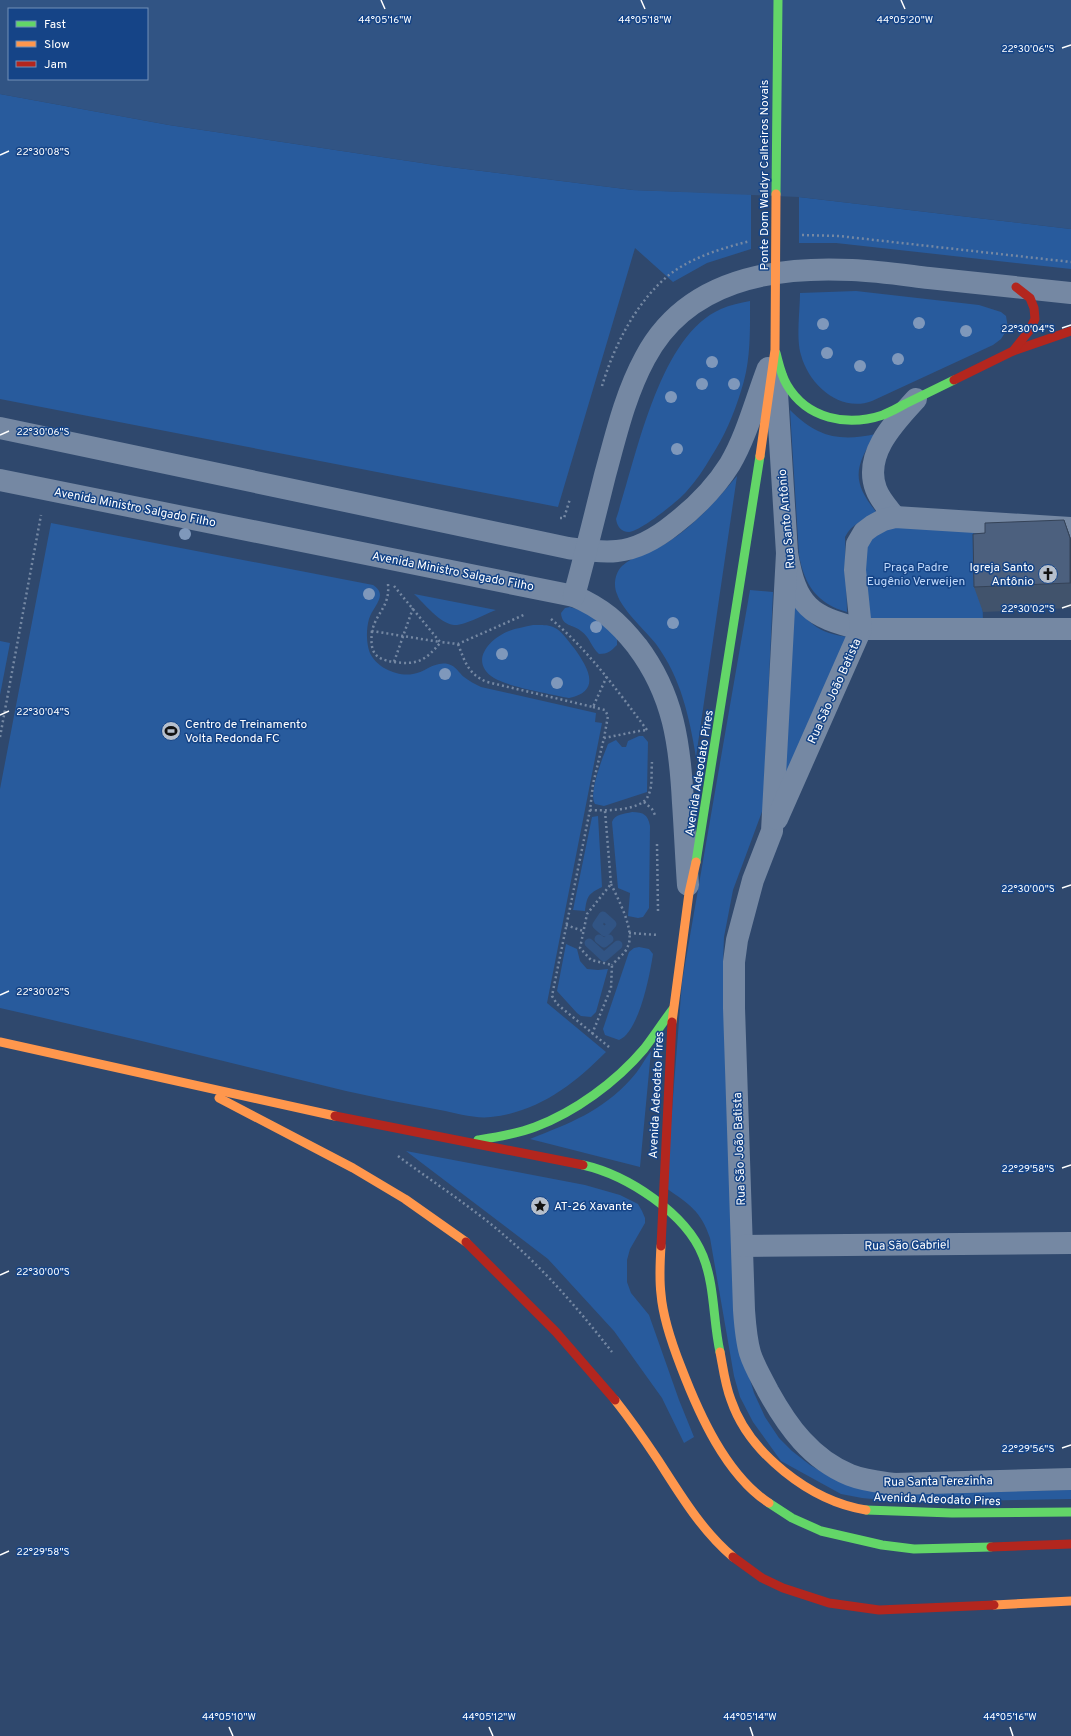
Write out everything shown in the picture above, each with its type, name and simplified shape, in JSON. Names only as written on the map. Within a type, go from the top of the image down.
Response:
[{"type":"main road","name":"Ponte Dom Waldyr Calheiros Novais","points":[[775,350],[778,0]]},
{"type":"main road","points":[[1013,351],[1029,331],[1035,319],[1034,308],[1030,298],[1016,287]]},
{"type":"main road","points":[[775,350],[788,388],[812,411],[827,418],[854,421],[882,415],[1013,351],[1071,331]]},
{"type":"main road","name":"Avenida Adeodato Pires","points":[[775,350],[754,499],[700,844],[689,893],[673,1009],[662,1206],[686,1230],[701,1250],[710,1283],[717,1339],[731,1400],[742,1426],[759,1449],[779,1469],[797,1482],[848,1506],[876,1511],[964,1515],[1071,1512]]},
{"type":"main road","points":[[462,1143],[506,1136],[535,1127],[556,1117],[581,1102],[602,1087],[640,1053],[673,1009]]},
{"type":"main road","points":[[0,1042],[348,1119],[462,1143],[586,1166],[611,1173],[630,1182],[662,1206],[661,1296],[667,1324],[686,1381],[711,1435],[727,1459],[745,1482],[766,1501],[792,1518],[821,1531],[882,1545],[922,1549],[1071,1544]]},
{"type":"main road","points":[[189,1083],[328,1153],[401,1195],[464,1241],[554,1330],[596,1377],[629,1418],[704,1528],[742,1566],[765,1580],[792,1592],[821,1602],[849,1608],[879,1610],[1071,1601]]},
{"type":"main road","points":[[1025,1602],[1063,1592]]},
{"type":"street","points":[[574,596],[619,420],[633,381],[659,335],[675,316],[694,301],[716,290],[738,282],[784,272],[807,270],[853,270],[1071,293]]},
{"type":"street","points":[[0,428],[557,546],[586,550],[618,551],[648,541],[667,530],[687,515],[718,481],[736,451],[775,350]]},
{"type":"street","name":"Rua Santo Antônio","points":[[775,350],[787,553],[791,574],[796,589],[806,606],[821,617],[836,623],[861,629],[1071,629]]},
{"type":"street","points":[[918,398],[890,430],[876,453],[873,466],[873,478],[876,490],[881,500],[895,517],[1071,528]]},
{"type":"street","name":"Avenida Ministro Salgado Filho","points":[[0,480],[574,596],[593,604],[610,615],[628,634],[646,658],[661,686],[671,712],[680,759],[689,893]]},
{"type":"street","name":"Rua São João Batista","points":[[813,1452],[787,1424],[765,1385],[750,1353],[745,1324],[734,1016],[734,962],[737,940],[745,907],[772,831],[861,629],[855,570],[857,544],[864,532],[872,526],[883,520],[895,517]]},
{"type":"street","name":"Rua São João Batista","points":[[772,831],[787,553]]},
{"type":"street","name":"Rua São Gabriel","points":[[742,1246],[1071,1243]]},
{"type":"street","name":"Rua Santa Terezinha","points":[[813,1452],[834,1467],[851,1475],[872,1481],[888,1483],[1071,1479]]},
{"type":"path","points":[[0,737],[46,490]]},
{"type":"path","points":[[388,580],[413,608],[440,642],[431,654],[418,662],[394,662],[378,658],[374,654],[371,642],[372,631],[374,621],[387,603],[389,592],[388,580]]},
{"type":"path","points":[[394,662],[413,608]]},
{"type":"path","points":[[372,631],[458,644],[532,611]]},
{"type":"path","points":[[549,617],[570,635],[606,676],[647,730],[652,732]]},
{"type":"path","points":[[458,644],[468,667],[478,678],[487,682],[605,710],[607,713],[608,720],[593,784],[590,810],[552,996],[557,1004],[592,1034],[614,1049]]},
{"type":"path","points":[[593,707],[606,676]]},
{"type":"path","points":[[604,738],[647,730]]},
{"type":"path","points":[[590,810],[605,811],[634,806],[644,802],[649,793],[652,760]]},
{"type":"path","points":[[644,802],[655,813],[657,822]]},
{"type":"path","points":[[592,1034],[611,988],[612,965],[628,946],[629,933],[628,924],[611,884],[605,811]]},
{"type":"path","points":[[657,838],[658,914]]},
{"type":"path","points":[[611,884],[587,914],[580,948],[591,960],[612,965]]},
{"type":"path","points":[[566,925],[583,931]]},
{"type":"path","points":[[659,928],[659,941]]},
{"type":"green space","points":[[0,94],[169,125],[442,166],[633,190],[751,194],[751,249],[707,263],[673,282],[635,248],[558,507],[0,399]]},
{"type":"green space","points":[[799,197],[1071,229],[1071,269],[836,243],[799,243]]},
{"type":"green space","points":[[856,291],[979,305],[1001,312],[1006,316],[1008,328],[1001,339],[993,345],[872,401],[860,404],[849,403],[838,400],[828,394],[811,377],[805,366],[801,355],[799,341],[800,293]]},
{"type":"green space","points":[[750,301],[747,369],[735,408],[720,441],[700,475],[682,496],[642,527],[629,532],[622,530],[618,526],[616,519],[641,434],[652,402],[665,372],[681,345],[699,323],[721,309]]},
{"type":"green space","points":[[790,410],[819,432],[829,435],[851,437],[876,434],[863,456],[859,474],[863,493],[878,514],[855,525],[845,537],[847,612],[828,604],[820,598],[808,584],[801,565],[799,555]]},
{"type":"green space","points":[[737,476],[696,757],[687,712],[672,670],[656,644],[624,607],[615,587],[615,579],[622,566],[627,562],[665,544],[695,521]]},
{"type":"green space","points":[[51,523],[373,585],[378,589],[380,597],[369,619],[367,642],[369,651],[374,660],[383,668],[395,673],[407,675],[418,673],[434,665],[443,663],[448,664],[481,687],[596,713],[595,722],[602,723],[547,1003],[606,1052],[568,1086],[539,1103],[508,1114],[491,1117],[479,1117],[381,1099],[0,1008],[0,789]]},
{"type":"green space","name":"Praça Padre Eugênio Verweijen","points":[[876,528],[981,528],[983,625],[869,622],[860,548]]},
{"type":"green space","points":[[750,590],[773,592],[763,809],[733,890],[724,937],[723,964],[748,1373],[754,1393],[765,1417],[779,1438],[792,1451],[810,1465],[829,1476],[902,1492],[1071,1490],[1071,1499],[902,1502],[862,1498],[841,1494],[781,1461],[753,1422],[740,1397],[734,1376],[710,1238],[703,1221],[688,1204],[666,1188],[682,982]]},
{"type":"green space","points":[[414,594],[496,610],[469,622],[458,625],[448,624],[432,612]]},
{"type":"green space","points":[[789,597],[802,614],[814,625],[829,633],[849,637],[781,791]]},
{"type":"green space","points":[[570,607],[586,612],[617,636],[617,645],[609,652],[599,654],[584,633],[563,621],[561,613],[565,608]]},
{"type":"green space","points":[[533,625],[554,627],[562,633],[579,655],[589,677],[589,684],[586,690],[580,695],[569,698],[530,690],[501,681],[494,678],[487,672],[483,665],[482,659],[488,645],[509,631]]},
{"type":"green space","points":[[0,641],[10,643],[0,695]]},
{"type":"green space","points":[[639,736],[643,736],[648,742],[647,792],[604,806],[595,804],[593,792],[608,744],[616,740],[622,747],[626,747],[628,741]]},
{"type":"green space","points":[[632,812],[645,815],[650,826],[649,908],[643,917],[638,918],[628,916],[630,893],[618,888],[612,822],[615,817]]},
{"type":"green space","points":[[598,816],[602,887],[589,896],[585,911],[573,910],[592,817]]},
{"type":"green space","points":[[566,944],[577,949],[580,961],[587,969],[608,969],[596,1012],[591,1017],[581,1016],[577,1013],[557,991]]},
{"type":"green space","points":[[639,947],[649,949],[653,954],[649,975],[638,1015],[626,1035],[619,1040],[605,1035],[603,1029],[629,952],[634,948]]},
{"type":"green space","points":[[651,1051],[640,1167],[530,1139],[572,1122],[608,1100],[634,1076]]},
{"type":"green space","points":[[406,1151],[585,1185],[620,1195],[638,1204],[645,1218],[645,1223],[630,1249],[627,1260],[627,1282],[631,1293],[649,1315],[679,1400],[694,1437],[684,1443],[662,1398],[614,1331],[548,1259]]},
{"type":"shaded area","points":[[0,0],[1071,0],[1071,229],[799,197],[633,190],[442,166],[169,125],[0,94]]},
{"type":"building","points":[[1064,520],[1070,538],[1070,583],[974,587],[973,534],[985,533],[985,523]]},
{"type":"waterway","points":[[603,916],[612,924],[605,932],[597,925],[603,916]]},
{"type":"waterway","points":[[599,939],[604,943],[609,939]]},
{"type":"waterway","points":[[589,943],[604,957],[618,945]]},
{"type":"traffic: fast","points":[[776,194],[778,0]]},
{"type":"traffic: fast","points":[[776,353],[783,377],[795,397],[805,406],[817,413],[842,420],[869,419],[883,415],[954,380]]},
{"type":"traffic: fast","points":[[696,862],[760,456]]},
{"type":"traffic: fast","points":[[478,1140],[507,1135],[550,1121],[594,1095],[633,1061],[644,1049],[673,1009]]},
{"type":"traffic: fast","points":[[583,1165],[618,1177],[653,1198],[669,1211],[695,1240],[703,1256],[710,1279],[720,1352]]},
{"type":"traffic: fast","points":[[769,1503],[792,1518],[821,1531],[882,1545],[914,1549],[991,1547]]},
{"type":"traffic: fast","points":[[866,1510],[952,1513],[1071,1512]]},
{"type":"traffic: slow","points":[[760,456],[775,350],[776,194]]},
{"type":"traffic: slow","points":[[672,1022],[689,893],[696,862]]},
{"type":"traffic: slow","points":[[0,1042],[335,1116]]},
{"type":"traffic: slow","points":[[219,1098],[353,1168],[405,1199],[466,1242]]},
{"type":"traffic: slow","points":[[661,1246],[660,1282],[662,1303],[671,1340],[688,1385],[705,1423],[727,1460],[740,1477],[769,1503]]},
{"type":"traffic: slow","points":[[720,1352],[727,1388],[740,1420],[752,1438],[767,1456],[784,1472],[803,1485],[845,1505],[866,1510]]},
{"type":"traffic: slow","points":[[615,1400],[632,1422],[683,1499],[701,1523],[733,1557]]},
{"type":"traffic: slow","points":[[994,1605],[1071,1601]]},
{"type":"traffic: jam","points":[[954,380],[1013,351],[1029,331],[1035,319],[1034,308],[1030,298],[1016,287]]},
{"type":"traffic: jam","points":[[1013,351],[1071,331]]},
{"type":"traffic: jam","points":[[661,1246],[672,1022]]},
{"type":"traffic: jam","points":[[335,1116],[583,1165]]},
{"type":"traffic: jam","points":[[466,1242],[556,1332],[615,1400]]},
{"type":"traffic: jam","points":[[991,1547],[1071,1544]]},
{"type":"traffic: jam","points":[[733,1557],[762,1578],[783,1588],[829,1603],[879,1610],[994,1605]]},
{"type":"place","name":"Igreja Santo Antônio","points":[[1048,574]]},
{"type":"place","name":"Centro de Treinamento Volta Redonda FC","points":[[171,731]]},
{"type":"place","name":"AT-26 Xavante","points":[[540,1206]]}]
